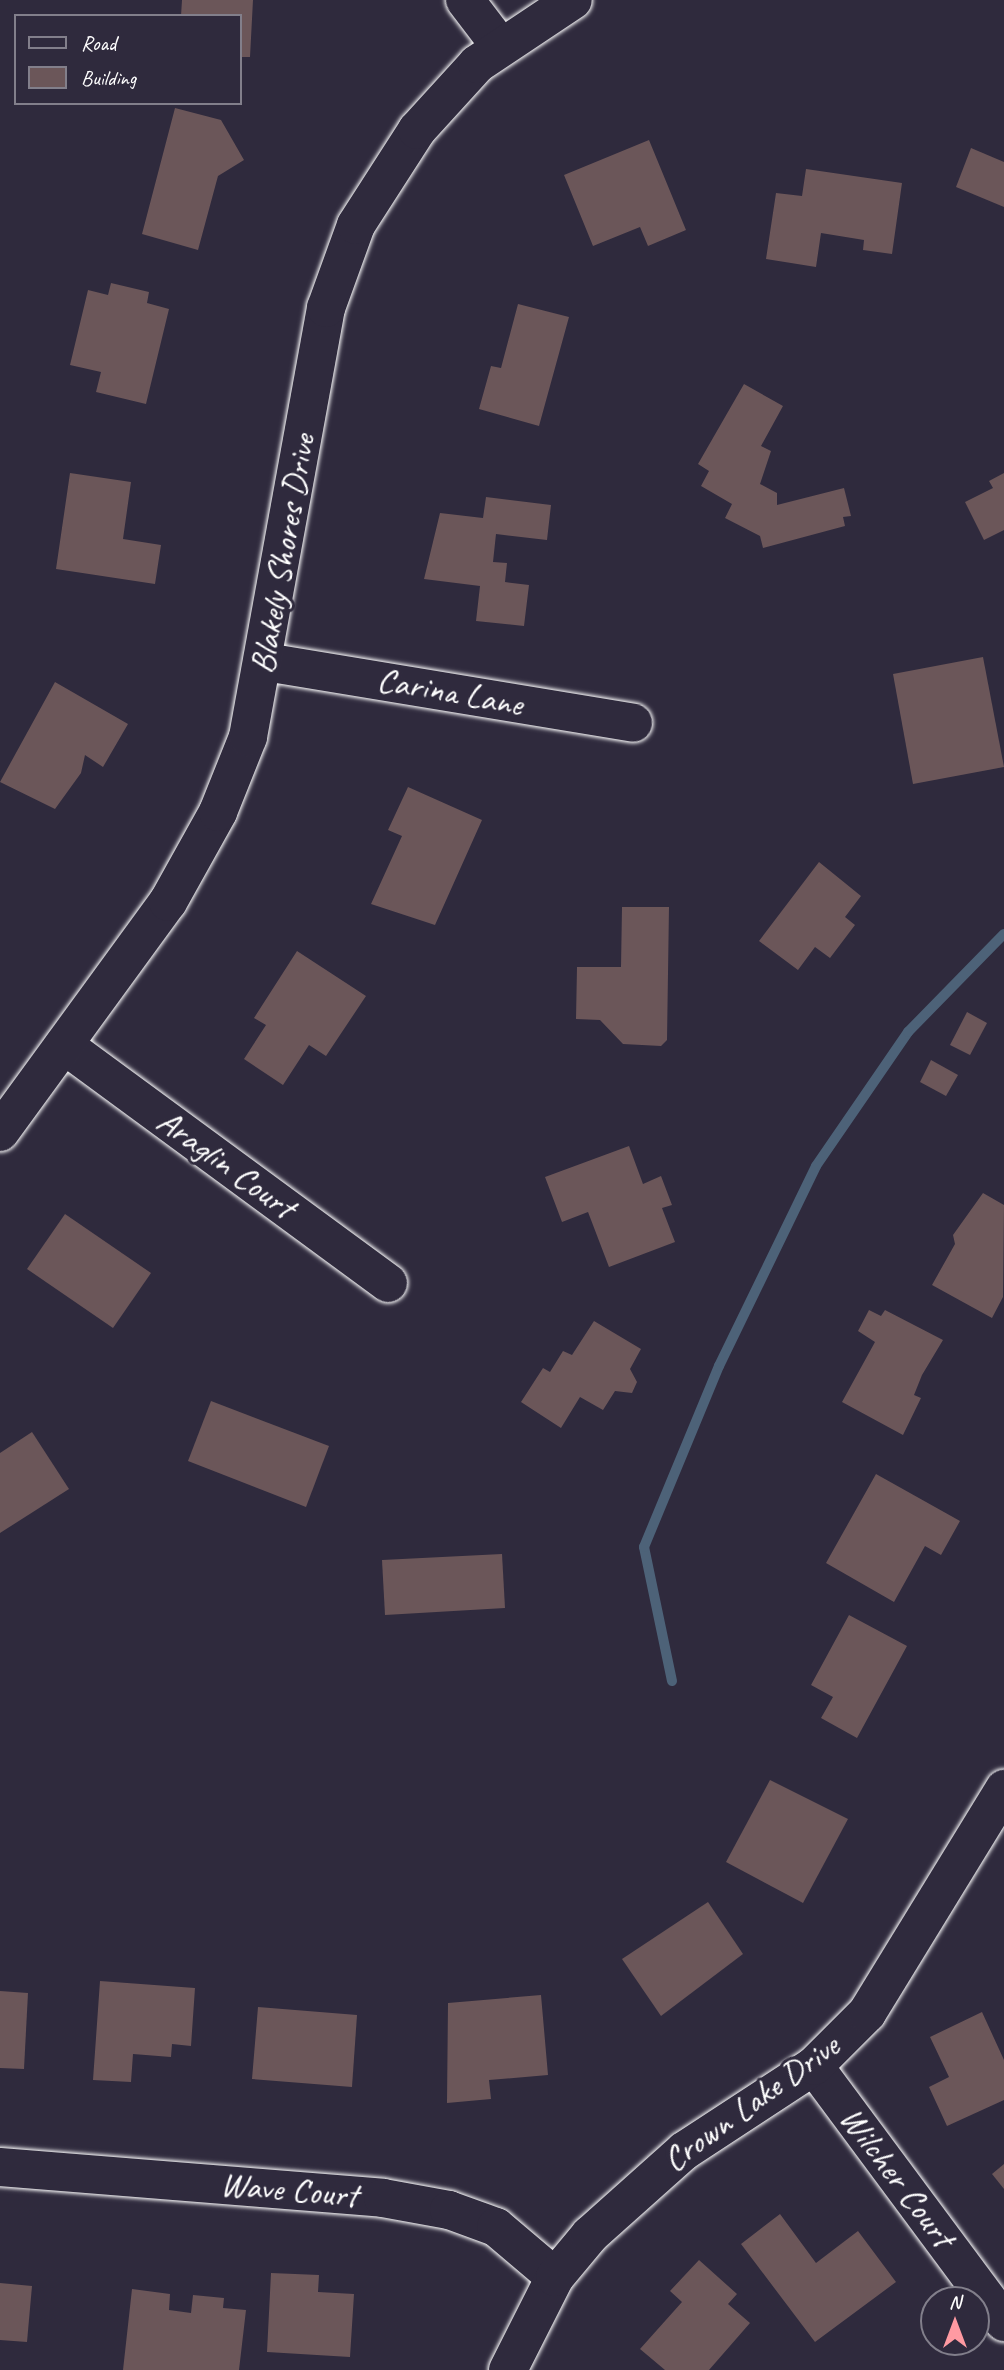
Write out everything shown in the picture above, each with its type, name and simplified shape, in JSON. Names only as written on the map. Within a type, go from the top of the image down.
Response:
[{"type":"street","points":[[464,0],[500,46]]},
{"type":"street","name":"Blakely Shores Drive","points":[[0,1132],[168,902],[218,812],[248,737],[266,662],[326,308],[341,259],[417,130],[500,46],[573,0]]},
{"type":"street","name":"Carina Lane","points":[[266,662],[633,723]]},
{"type":"street","name":"Araglin Court","points":[[64,1045],[388,1283]]},
{"type":"street","name":"Crown Lake Drive","points":[[508,2370],[555,2277],[645,2181],[814,2066],[867,2013],[1004,1789]]},
{"type":"street","name":"Wilcher Court","points":[[814,2066],[1004,2322]]},
{"type":"street","name":"Wave Court","points":[[0,2167],[383,2198],[449,2210],[496,2227],[555,2277]]},
{"type":"building","points":[[182,0],[253,0],[250,57],[242,57],[242,14],[181,14]]},
{"type":"building","points":[[175,108],[221,120],[244,160],[218,176],[198,250],[142,234]]},
{"type":"building","points":[[649,140],[686,230],[648,246],[640,227],[593,246],[564,175]]},
{"type":"building","points":[[971,148],[1004,162],[1004,207],[956,187]]},
{"type":"building","points":[[806,169],[902,183],[892,254],[863,250],[864,240],[821,233],[816,267],[766,259],[776,193],[802,196]]},
{"type":"building","points":[[111,283],[149,292],[147,303],[169,309],[146,404],[96,392],[101,372],[70,365],[88,290],[108,295]]},
{"type":"building","points":[[518,304],[569,317],[539,426],[479,409],[491,366],[501,368]]},
{"type":"building","points":[[744,384],[783,406],[761,446],[771,451],[760,484],[777,493],[777,505],[844,488],[851,516],[843,517],[845,526],[763,548],[760,536],[725,518],[732,504],[701,486],[709,471],[698,464]]},
{"type":"building","points":[[70,473],[131,482],[123,539],[161,545],[155,584],[56,569]]},
{"type":"building","points":[[1004,473],[1004,530],[984,540],[965,502],[993,488],[989,481]]},
{"type":"building","points":[[486,497],[551,505],[547,540],[496,534],[493,562],[507,563],[505,582],[529,585],[524,626],[476,621],[480,586],[424,579],[440,513],[483,518]]},
{"type":"building","points":[[983,657],[1004,767],[913,784],[893,674]]},
{"type":"building","points":[[55,682],[128,724],[103,767],[85,755],[81,773],[55,809],[0,782]]},
{"type":"building","points":[[408,787],[482,820],[435,925],[371,904],[402,836],[388,830]]},
{"type":"building","points":[[819,862],[861,896],[845,917],[855,925],[830,958],[815,947],[798,970],[759,941]]},
{"type":"building","points":[[622,907],[669,907],[667,1040],[661,1046],[623,1044],[600,1020],[576,1019],[577,967],[621,967]]},
{"type":"building","points":[[297,951],[366,996],[326,1056],[309,1045],[283,1085],[244,1059],[266,1025],[254,1018]]},
{"type":"building","points":[[967,1012],[987,1023],[970,1055],[950,1045]]},
{"type":"building","points":[[931,1060],[958,1075],[946,1096],[920,1082]]},
{"type":"building","points":[[629,1146],[643,1184],[661,1176],[672,1205],[662,1208],[675,1242],[609,1267],[588,1212],[562,1222],[545,1177]]},
{"type":"building","points":[[983,1193],[1004,1205],[1003,1297],[992,1318],[932,1285],[955,1244],[953,1235]]},
{"type":"building","points":[[65,1214],[151,1273],[113,1328],[27,1269]]},
{"type":"building","points":[[869,1310],[881,1316],[885,1310],[943,1340],[922,1375],[914,1395],[921,1398],[903,1435],[842,1402],[875,1342],[858,1331]]},
{"type":"building","points":[[594,1321],[641,1349],[630,1369],[637,1382],[632,1393],[615,1391],[603,1410],[580,1397],[561,1428],[521,1402],[543,1368],[550,1372],[563,1351],[572,1355]]},
{"type":"building","points":[[211,1401],[329,1446],[306,1507],[188,1461]]},
{"type":"building","points":[[32,1432],[69,1489],[0,1533],[0,1453]]},
{"type":"building","points":[[876,1474],[960,1521],[941,1555],[925,1546],[894,1602],[826,1563]]},
{"type":"building","points":[[502,1554],[505,1608],[385,1615],[382,1560]]},
{"type":"building","points":[[849,1615],[907,1646],[857,1738],[821,1718],[833,1697],[811,1685]]},
{"type":"building","points":[[770,1780],[848,1819],[803,1903],[726,1862]]},
{"type":"building","points":[[708,1902],[743,1954],[661,2016],[622,1959]]},
{"type":"building","points":[[100,1981],[195,1988],[191,2046],[172,2044],[171,2057],[133,2054],[131,2082],[93,2080]]},
{"type":"building","points":[[0,1991],[28,1993],[24,2069],[0,2068]]},
{"type":"building","points":[[541,1995],[548,2075],[489,2080],[491,2099],[447,2103],[448,2003]]},
{"type":"building","points":[[258,2007],[357,2015],[352,2087],[252,2079]]},
{"type":"building","points":[[982,2012],[1004,2060],[1004,2100],[947,2126],[929,2087],[949,2077],[930,2037]]},
{"type":"building","points":[[1004,2164],[1004,2189],[992,2174]]},
{"type":"building","points":[[780,2214],[816,2263],[858,2231],[896,2282],[815,2342],[741,2244]]},
{"type":"building","points":[[699,2260],[737,2294],[728,2304],[750,2323],[709,2370],[665,2370],[640,2349],[682,2302],[670,2291]]},
{"type":"building","points":[[271,2273],[319,2275],[318,2292],[354,2294],[350,2357],[267,2352]]},
{"type":"building","points":[[0,2283],[32,2286],[27,2342],[0,2340]]},
{"type":"building","points":[[132,2289],[170,2294],[169,2310],[191,2313],[193,2295],[224,2298],[223,2308],[246,2310],[239,2370],[123,2370]]},
{"type":"waterway","points":[[672,1681],[644,1547],[719,1366],[816,1166],[908,1032],[1004,934]]}]
